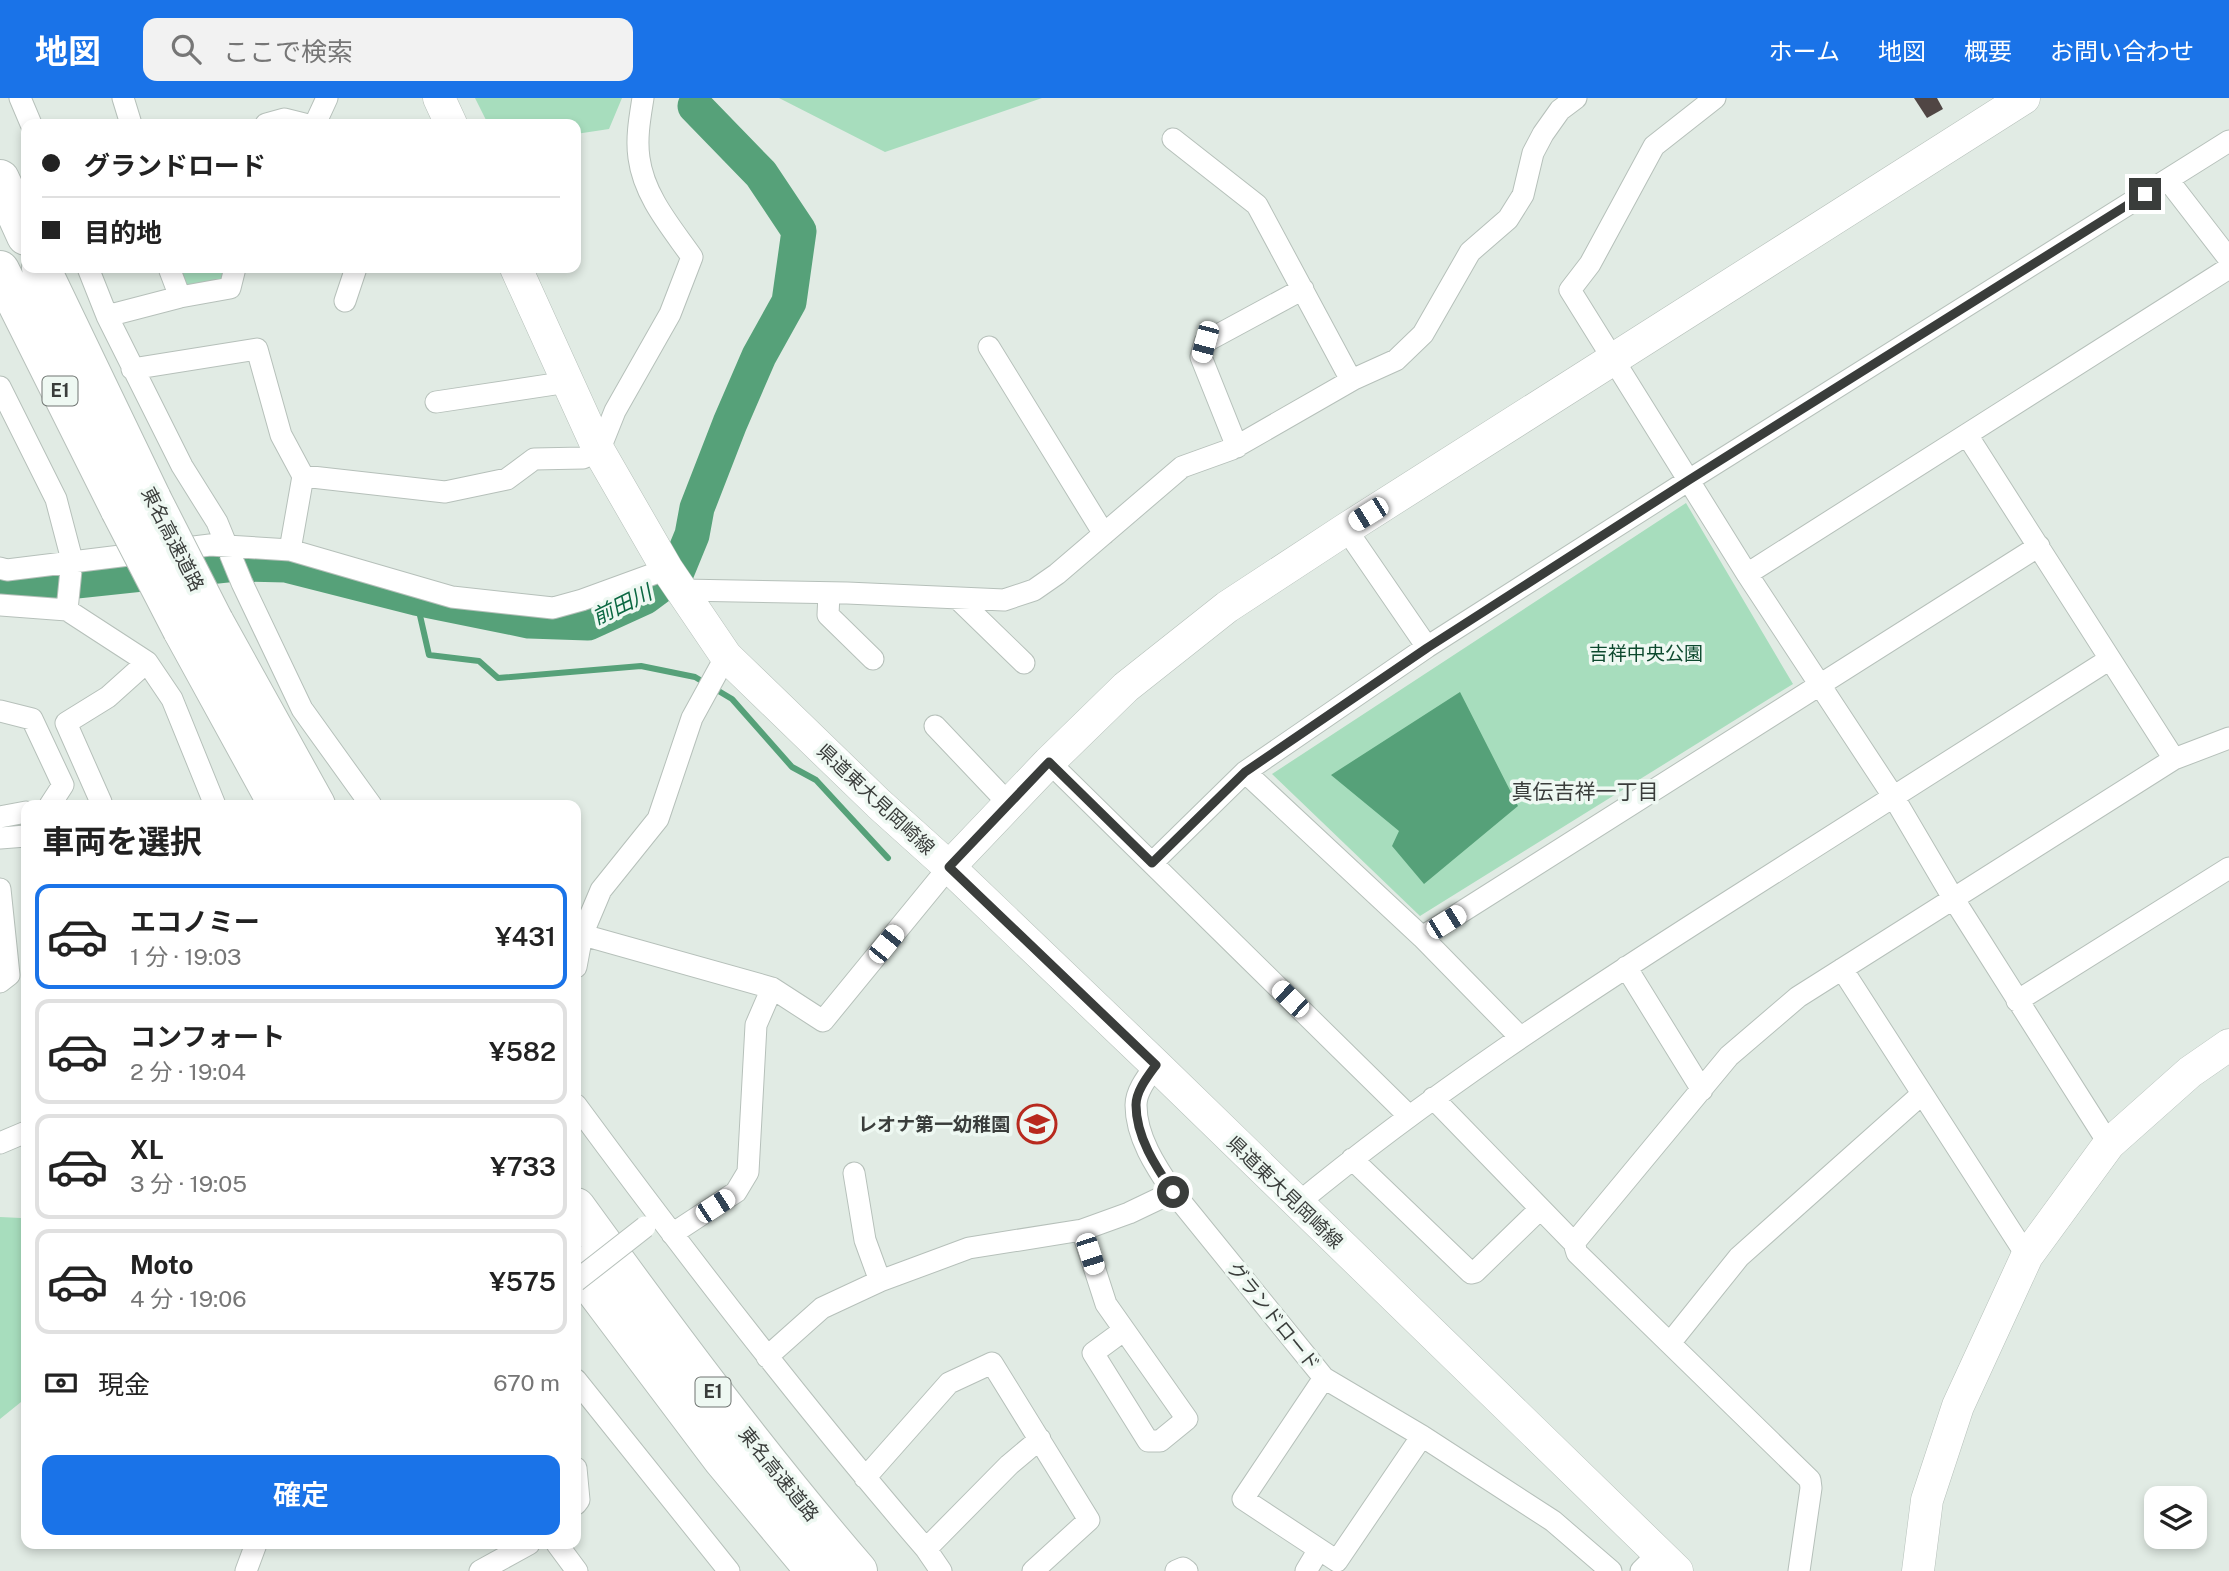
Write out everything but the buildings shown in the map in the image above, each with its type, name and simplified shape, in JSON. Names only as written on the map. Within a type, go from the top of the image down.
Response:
[{"type":"highway","points":[[0,179],[21,225]]},
{"type":"highway","name":"東名高速道路","points":[[0,270],[136,504],[198,626],[276,800]]},
{"type":"highway","name":"東名高速道路","points":[[43,273],[136,504]]},
{"type":"highway","name":"東名高速道路","points":[[198,626],[313,800]]},
{"type":"highway","name":"東名高速道路","points":[[581,1214],[748,1437],[858,1571]]},
{"type":"highway","name":"東名高速道路","points":[[581,1272],[722,1459],[816,1571]]},
{"type":"street","points":[[20,98],[29,119]]},
{"type":"street","points":[[122,98],[129,119]]},
{"type":"street","points":[[317,119],[327,98]]},
{"type":"street","points":[[303,476],[445,492],[507,479],[534,459],[583,458],[599,451],[615,411],[670,314],[692,257],[652,200],[639,158],[638,124],[643,98]]},
{"type":"street","points":[[0,568],[7,570],[210,545],[290,550],[452,597],[553,608],[674,580],[829,593],[1004,600],[1034,590],[1182,467],[1237,447],[1352,380],[1396,360],[1423,334],[1470,252],[1508,219],[1523,195],[1533,153],[1543,134],[1560,110],[1576,98]]},
{"type":"street","points":[[1714,98],[1654,146],[1590,264],[1570,290],[1747,575],[1893,796],[1953,898],[2109,1144]]},
{"type":"street","points":[[581,935],[772,988],[823,1021],[949,867],[1049,762],[1136,679],[1227,607],[1346,528],[2024,98]]},
{"type":"street","points":[[1173,139],[1258,205],[1352,380]]},
{"type":"street","points":[[1152,863],[1245,772],[1427,648],[2229,141]]},
{"type":"street","points":[[2168,180],[2229,259]]},
{"type":"street","points":[[1747,575],[2229,268]]},
{"type":"street","points":[[90,273],[132,369],[182,466],[217,522],[242,583],[302,709],[367,800]]},
{"type":"street","points":[[171,273],[180,297]]},
{"type":"street","points":[[107,316],[180,297],[230,288],[233,273]]},
{"type":"street","points":[[345,301],[354,273]]},
{"type":"street","name":"県道東大見岡崎線","points":[[518,273],[599,451],[674,580],[726,656],[1156,1065],[1659,1565]]},
{"type":"street","points":[[1237,447],[1201,357],[1205,342],[1303,289]]},
{"type":"street","points":[[989,347],[1104,534]]},
{"type":"street","points":[[132,369],[257,349],[281,435],[303,476],[290,550]]},
{"type":"street","points":[[436,402],[568,382]]},
{"type":"street","points":[[0,387],[56,499],[72,560],[67,610]]},
{"type":"street","points":[[1967,435],[2174,759]]},
{"type":"street","points":[[1346,528],[1427,648]]},
{"type":"street","points":[[1422,937],[2039,546]]},
{"type":"street","points":[[829,593],[828,615],[873,659]]},
{"type":"street","points":[[957,598],[1024,663]]},
{"type":"street","points":[[0,605],[67,610],[147,662],[172,699],[213,800]]},
{"type":"street","points":[[581,930],[601,890],[658,819],[692,718],[726,656]]},
{"type":"street","points":[[1297,1204],[1433,1098],[1520,1037],[1893,796],[2110,660]]},
{"type":"street","points":[[100,800],[66,723],[108,697],[147,662]]},
{"type":"street","points":[[0,711],[32,719],[62,785],[53,800]]},
{"type":"street","points":[[935,726],[1009,804]]},
{"type":"street","points":[[1574,1243],[1729,1056],[1798,997],[2174,759],[2229,738]]},
{"type":"street","points":[[1049,762],[1409,1116]]},
{"type":"street","points":[[1245,772],[1422,937],[1520,1037]]},
{"type":"street","points":[[0,817],[21,813]]},
{"type":"street","points":[[0,838],[21,836]]},
{"type":"street","points":[[2017,1001],[2229,868]]},
{"type":"street","points":[[0,889],[9,975],[0,982]]},
{"type":"street","points":[[1626,967],[1702,1090]]},
{"type":"street","points":[[1842,969],[2027,1256]]},
{"type":"street","points":[[581,1278],[659,1227],[736,1192],[748,1172],[756,1025],[772,988]]},
{"type":"street","points":[[1918,1571],[1927,1500],[1958,1406],[2027,1256],[2109,1144],[2190,1072],[2229,1045]]},
{"type":"street","name":"グランドロード","points":[[1156,1065],[1144,1082],[1136,1104],[1143,1136],[1153,1162],[1173,1192],[1324,1378],[1422,1436],[1553,1521],[1611,1571]]},
{"type":"street","points":[[1670,1343],[1739,1257],[1922,1094]]},
{"type":"street","points":[[1433,1098],[1574,1243],[1577,1252],[1810,1480],[1800,1571]]},
{"type":"street","points":[[581,1112],[659,1227],[926,1549],[941,1571]]},
{"type":"street","points":[[1352,1159],[1471,1273],[1540,1209]]},
{"type":"street","points":[[854,1172],[865,1240],[880,1281]]},
{"type":"street","points":[[767,1357],[822,1308],[845,1295],[969,1248],[1082,1230],[1129,1213],[1173,1192]]},
{"type":"street","points":[[1082,1230],[1106,1304],[1187,1419],[1160,1441],[1148,1441],[1093,1353],[1123,1331]]},
{"type":"street","points":[[865,1478],[950,1383],[992,1363],[1089,1520],[1033,1571]]},
{"type":"street","points":[[1324,1378],[1243,1499],[1318,1551],[1337,1561],[1422,1436]]},
{"type":"street","points":[[581,1386],[729,1571]]},
{"type":"street","points":[[926,1549],[1009,1465],[1040,1439]]},
{"type":"street","points":[[246,1571],[254,1549]]},
{"type":"street","points":[[480,1571],[517,1549]]},
{"type":"street","points":[[561,1549],[577,1571]]},
{"type":"street","points":[[1306,1571],[1318,1551]]},
{"type":"street","points":[[1176,1571],[1186,1571]]},
{"type":"green space","points":[[475,98],[622,98],[609,129],[581,133],[581,119],[486,119]]},
{"type":"green space","points":[[779,98],[1042,98],[885,152]]},
{"type":"green space","points":[[181,273],[226,273],[224,280],[189,289]]},
{"type":"green space","name":"吉祥中央公園","points":[[1686,503],[1793,684],[1420,916],[1272,774]]},
{"type":"green space","points":[[0,1217],[21,1218],[21,1402],[0,1419]]},
{"type":"shaded area","points":[[1460,692],[1518,806],[1424,884],[1392,846],[1399,831],[1331,775]]},
{"type":"waterway","name":"前田川","points":[[0,585],[20,587],[236,564],[286,565],[416,598],[529,621],[588,623],[645,597],[676,574],[692,535],[697,508],[730,423],[759,356],[789,302],[799,231],[761,174],[695,106]]},
{"type":"waterway","points":[[416,598],[429,655],[479,661],[498,678],[641,666],[695,677],[732,699],[792,767],[816,780],[888,858]]},
{"type":"place","name":"レオナ第一幼稚園","points":[[1037,1124]]},
{"type":"district","name":"真伝吉祥一丁目","points":[[1585,792]]},
{"type":"route","points":[[1173,1192],[1153,1162],[1143,1136],[1136,1104],[1144,1082],[1156,1065],[949,867],[1049,762],[1152,863],[1245,772],[1427,648],[2145,194]]}]
